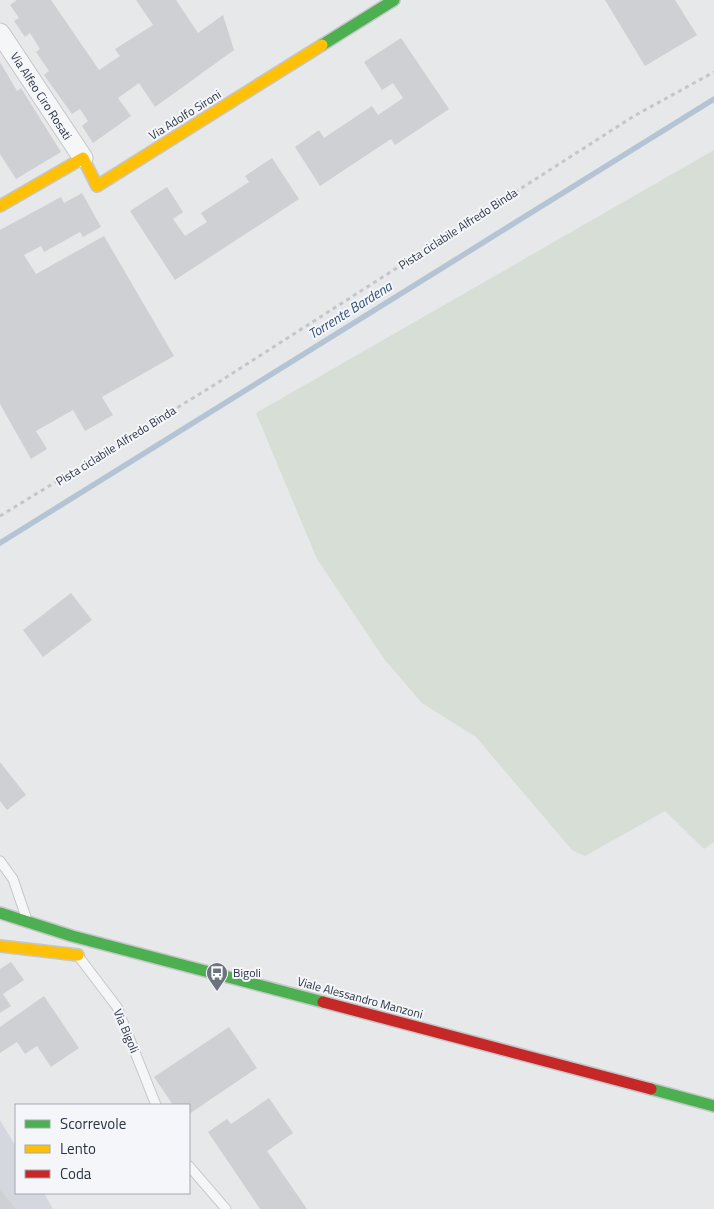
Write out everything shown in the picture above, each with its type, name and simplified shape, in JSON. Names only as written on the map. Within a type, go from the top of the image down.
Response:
[{"type":"street","name":"Via Adolfo Sironi","points":[[83,158],[97,186],[394,0]]},
{"type":"street","name":"Via Alfeo Ciro Rosati","points":[[0,33],[83,158]]},
{"type":"street","points":[[0,206],[83,158]]},
{"type":"street","name":"Viale Alessandro Manzoni","points":[[0,913],[72,936],[714,1106]]},
{"type":"street","points":[[0,946],[78,955]]},
{"type":"lane","points":[[0,861],[13,879],[27,921]]},
{"type":"lane","name":"Via Bigoli","points":[[72,936],[78,955],[117,1007],[156,1104]]},
{"type":"lane","points":[[190,1167],[226,1209]]},
{"type":"path","name":"Pista ciclabile Alfredo Binda","points":[[0,516],[211,387],[634,116],[714,72]]},
{"type":"shaded area","points":[[714,150],[714,842],[704,849],[665,811],[585,856],[572,850],[476,737],[422,703],[385,660],[317,559],[256,413]]},
{"type":"shaded area","points":[[0,1120],[15,1145],[15,1194],[45,1194],[53,1209],[0,1209]]},
{"type":"building","points":[[17,0],[51,0],[99,70],[120,56],[115,49],[153,25],[136,0],[176,0],[198,33],[223,15],[234,50],[155,107],[139,83],[118,98],[131,116],[93,143],[82,126],[88,121],[80,109],[72,114],[44,75],[49,71],[36,52],[40,49],[30,33],[25,37],[14,21],[19,18],[10,5]]},
{"type":"building","points":[[605,0],[675,0],[697,35],[645,66]]},
{"type":"building","points":[[401,38],[449,109],[395,145],[391,139],[320,186],[295,147],[319,130],[324,138],[372,106],[378,115],[403,98],[393,83],[382,90],[364,62]]},
{"type":"building","points":[[0,62],[17,91],[21,88],[61,152],[16,179],[0,154]]},
{"type":"building","points":[[272,158],[299,199],[175,280],[130,211],[167,187],[183,212],[173,219],[185,236],[207,222],[201,213],[249,182],[245,176]]},
{"type":"building","points":[[82,193],[101,227],[83,237],[80,232],[44,252],[41,246],[24,255],[36,274],[104,236],[174,356],[102,397],[113,415],[85,431],[73,410],[36,431],[47,449],[31,459],[0,404],[0,230],[61,197],[64,203]]},
{"type":"building","points":[[71,593],[92,620],[43,657],[23,630]]},
{"type":"building","points":[[0,762],[26,795],[7,810],[0,801]]},
{"type":"building","points":[[11,962],[24,980],[3,994],[11,1006],[0,1013],[0,969]]},
{"type":"building","points":[[44,996],[79,1048],[51,1067],[37,1046],[25,1054],[17,1042],[0,1053],[0,1027]]},
{"type":"building","points":[[229,1027],[257,1068],[190,1113],[190,1104],[172,1104],[154,1077]]},
{"type":"building","points":[[269,1098],[293,1133],[267,1151],[307,1209],[260,1209],[208,1132],[227,1119],[231,1124]]},
{"type":"building","points":[[0,1190],[16,1209],[0,1209]]},
{"type":"waterway","name":"Torrente Bardena","points":[[0,543],[714,99]]},
{"type":"traffic: fast","points":[[322,45],[394,0]]},
{"type":"traffic: fast","points":[[0,913],[72,936],[323,1002]]},
{"type":"traffic: fast","points":[[651,1089],[714,1106]]},
{"type":"traffic: slow","points":[[0,206],[83,158],[97,186],[322,45]]},
{"type":"traffic: slow","points":[[0,946],[78,955]]},
{"type":"traffic: jam","points":[[323,1002],[651,1089]]},
{"type":"place","name":"Bigoli","points":[[217,992]]}]
